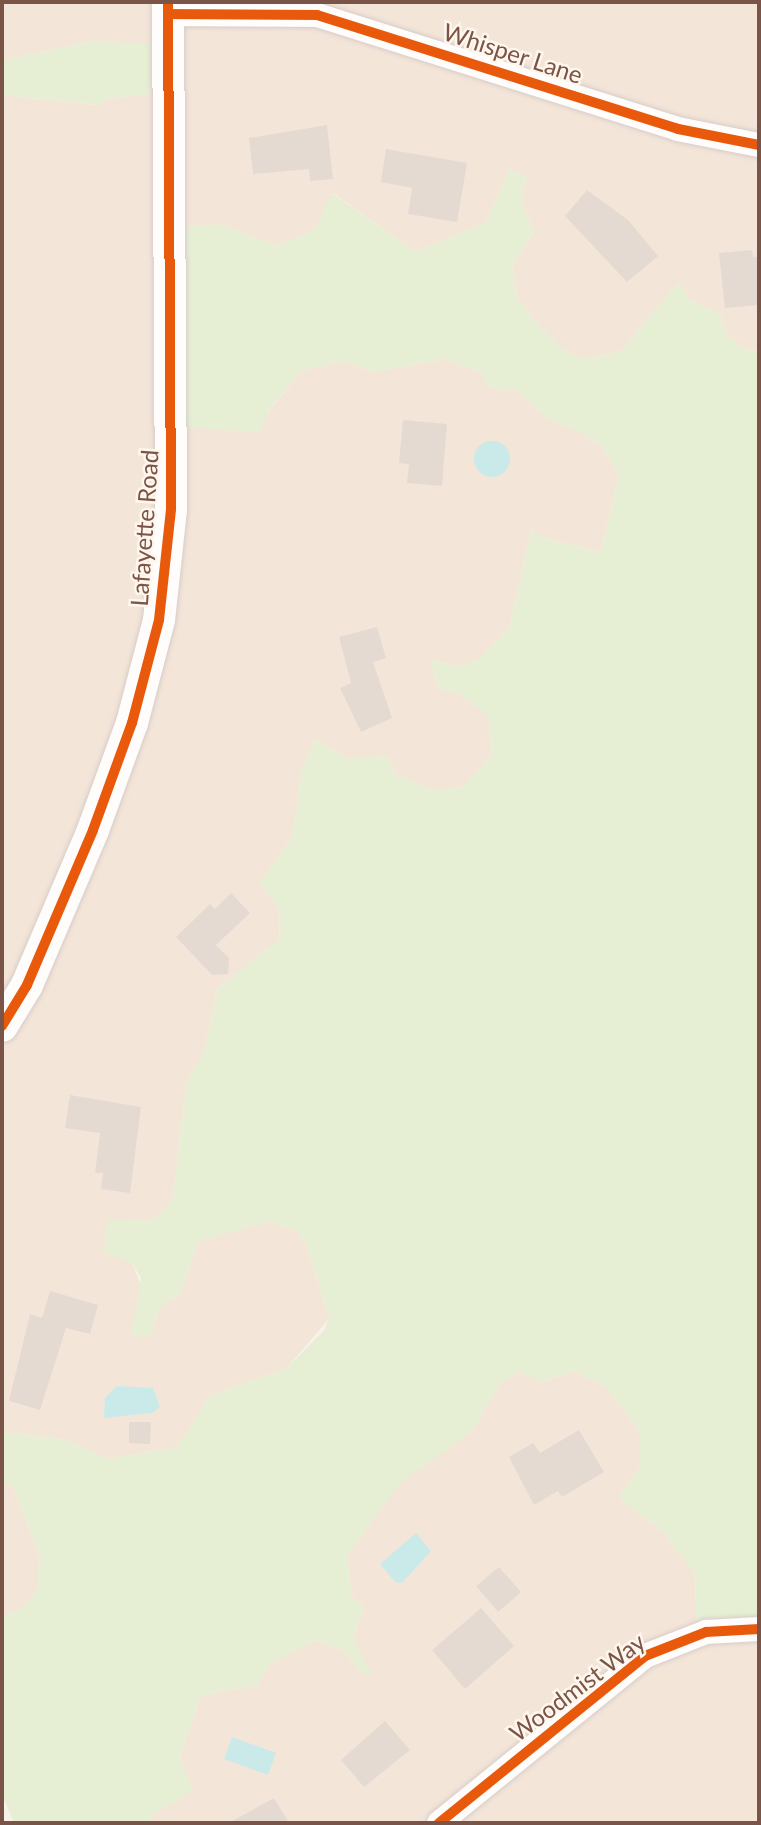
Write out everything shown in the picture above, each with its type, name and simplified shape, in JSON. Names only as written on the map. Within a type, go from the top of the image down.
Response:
[{"type":"street","name":"Whisper Lane","points":[[168,8],[317,15],[678,129],[759,145]]},
{"type":"street","name":"Lafayette Road","points":[[2,1026],[27,985],[93,830],[132,723],[159,620],[171,509],[168,8]]},
{"type":"street","name":"Woodmist Way","points":[[439,1823],[645,1656],[706,1632],[759,1629]]},
{"type":"shaded area","points":[[2,2],[759,2],[759,351],[743,349],[727,336],[720,314],[691,301],[678,283],[621,351],[582,360],[560,348],[516,299],[513,264],[534,231],[521,203],[526,176],[509,169],[486,223],[415,252],[333,193],[315,230],[277,246],[219,224],[267,413],[302,370],[347,361],[371,372],[446,359],[482,373],[488,387],[518,391],[549,419],[581,432],[601,446],[619,474],[601,552],[543,538],[532,529],[509,628],[477,661],[459,666],[431,660],[438,688],[460,693],[488,716],[492,756],[463,787],[433,791],[395,774],[387,756],[347,759],[316,739],[302,768],[293,835],[260,883],[278,906],[280,939],[217,989],[204,1053],[186,1083],[173,1198],[132,1263],[143,1290],[131,1334],[151,1335],[158,1310],[182,1291],[198,1241],[269,1221],[296,1231],[307,1245],[329,1319],[287,1368],[210,1396],[178,1447],[107,1459],[67,1440],[2,1432],[2,95],[97,105],[106,99],[157,93],[93,41],[2,61]]},
{"type":"shaded area","points":[[520,1371],[541,1382],[574,1371],[605,1386],[640,1432],[640,1466],[619,1498],[663,1532],[695,1573],[697,1644],[759,1642],[759,1823],[150,1823],[153,1814],[193,1790],[179,1758],[201,1695],[257,1685],[271,1663],[316,1640],[343,1650],[362,1673],[353,1638],[364,1608],[351,1595],[347,1555],[401,1481],[471,1432],[501,1382]]},
{"type":"shaded area","points":[[2,1480],[14,1489],[39,1554],[38,1589],[24,1606],[2,1617]]},
{"type":"green space","points":[[93,41],[158,44],[157,93],[106,99],[98,105],[2,95],[2,61]]},
{"type":"green space","points":[[509,169],[526,176],[521,203],[534,231],[513,264],[516,299],[560,348],[582,360],[621,351],[678,283],[691,301],[720,314],[727,336],[743,349],[759,351],[759,1642],[697,1645],[695,1573],[663,1532],[619,1498],[640,1466],[640,1432],[605,1386],[574,1371],[540,1382],[520,1371],[501,1382],[471,1432],[401,1482],[347,1555],[351,1595],[364,1608],[353,1638],[372,1675],[362,1673],[343,1650],[316,1640],[271,1663],[257,1685],[201,1695],[179,1758],[194,1790],[153,1814],[150,1823],[14,1823],[2,1794],[2,1617],[24,1606],[38,1589],[39,1554],[14,1489],[2,1480],[2,1432],[67,1440],[107,1459],[178,1447],[210,1396],[287,1368],[324,1330],[329,1319],[307,1245],[296,1231],[270,1221],[198,1241],[182,1291],[158,1310],[151,1335],[131,1335],[141,1278],[132,1263],[104,1252],[107,1220],[156,1219],[173,1198],[186,1083],[204,1053],[217,989],[280,939],[278,906],[260,883],[293,835],[302,768],[316,739],[347,759],[387,756],[395,774],[433,791],[463,787],[492,756],[488,716],[460,693],[438,688],[431,660],[459,666],[477,661],[509,628],[532,529],[543,538],[601,552],[619,474],[601,446],[581,432],[549,419],[518,391],[487,387],[482,373],[446,359],[371,372],[347,361],[302,370],[267,412],[260,432],[172,426],[170,227],[219,224],[277,246],[315,230],[332,193],[415,252],[486,223]]},
{"type":"water","points":[[492,441],[505,446],[510,459],[505,472],[492,477],[479,472],[474,459],[479,446]]},
{"type":"water","points":[[117,1386],[153,1388],[160,1407],[152,1413],[104,1418],[105,1398]]},
{"type":"water","points":[[416,1533],[431,1551],[402,1583],[395,1582],[380,1564]]},
{"type":"water","points":[[232,1737],[276,1753],[268,1775],[224,1759]]},
{"type":"building","points":[[327,125],[333,179],[310,181],[309,169],[253,174],[249,138]]},
{"type":"building","points":[[386,149],[467,163],[457,222],[408,214],[412,188],[381,182]]},
{"type":"building","points":[[587,190],[628,220],[658,256],[627,282],[565,216]]},
{"type":"building","points":[[752,250],[753,257],[759,257],[759,305],[725,308],[719,253]]},
{"type":"building","points":[[403,420],[447,424],[442,486],[407,483],[409,464],[399,463]]},
{"type":"building","points":[[377,627],[386,658],[373,662],[392,718],[361,732],[340,688],[351,683],[339,637]]},
{"type":"building","points":[[231,893],[250,913],[216,945],[229,958],[228,974],[212,975],[176,937],[210,904],[215,909]]},
{"type":"building","points":[[70,1095],[141,1107],[130,1193],[101,1189],[103,1173],[95,1173],[100,1133],[65,1128]]},
{"type":"building","points":[[50,1291],[98,1305],[90,1334],[66,1328],[40,1410],[9,1401],[30,1314],[42,1318]]},
{"type":"building","points":[[129,1422],[151,1422],[150,1444],[129,1443]]},
{"type":"building","points":[[579,1430],[604,1472],[562,1497],[558,1491],[534,1505],[509,1457],[533,1443],[540,1453]]},
{"type":"building","points":[[499,1567],[521,1592],[498,1612],[476,1586]]},
{"type":"building","points":[[481,1608],[514,1646],[465,1689],[432,1650]]},
{"type":"building","points":[[385,1721],[410,1750],[364,1787],[341,1760]]},
{"type":"building","points":[[274,1798],[289,1823],[229,1823]]},
{"type":"cycle path","points":[[2,1026],[27,985],[93,830],[132,723],[159,620],[171,509],[168,2]]},
{"type":"cycle path","points":[[168,14],[317,15],[678,129],[759,145]]},
{"type":"cycle path","points":[[439,1823],[645,1656],[706,1632],[759,1629]]}]
